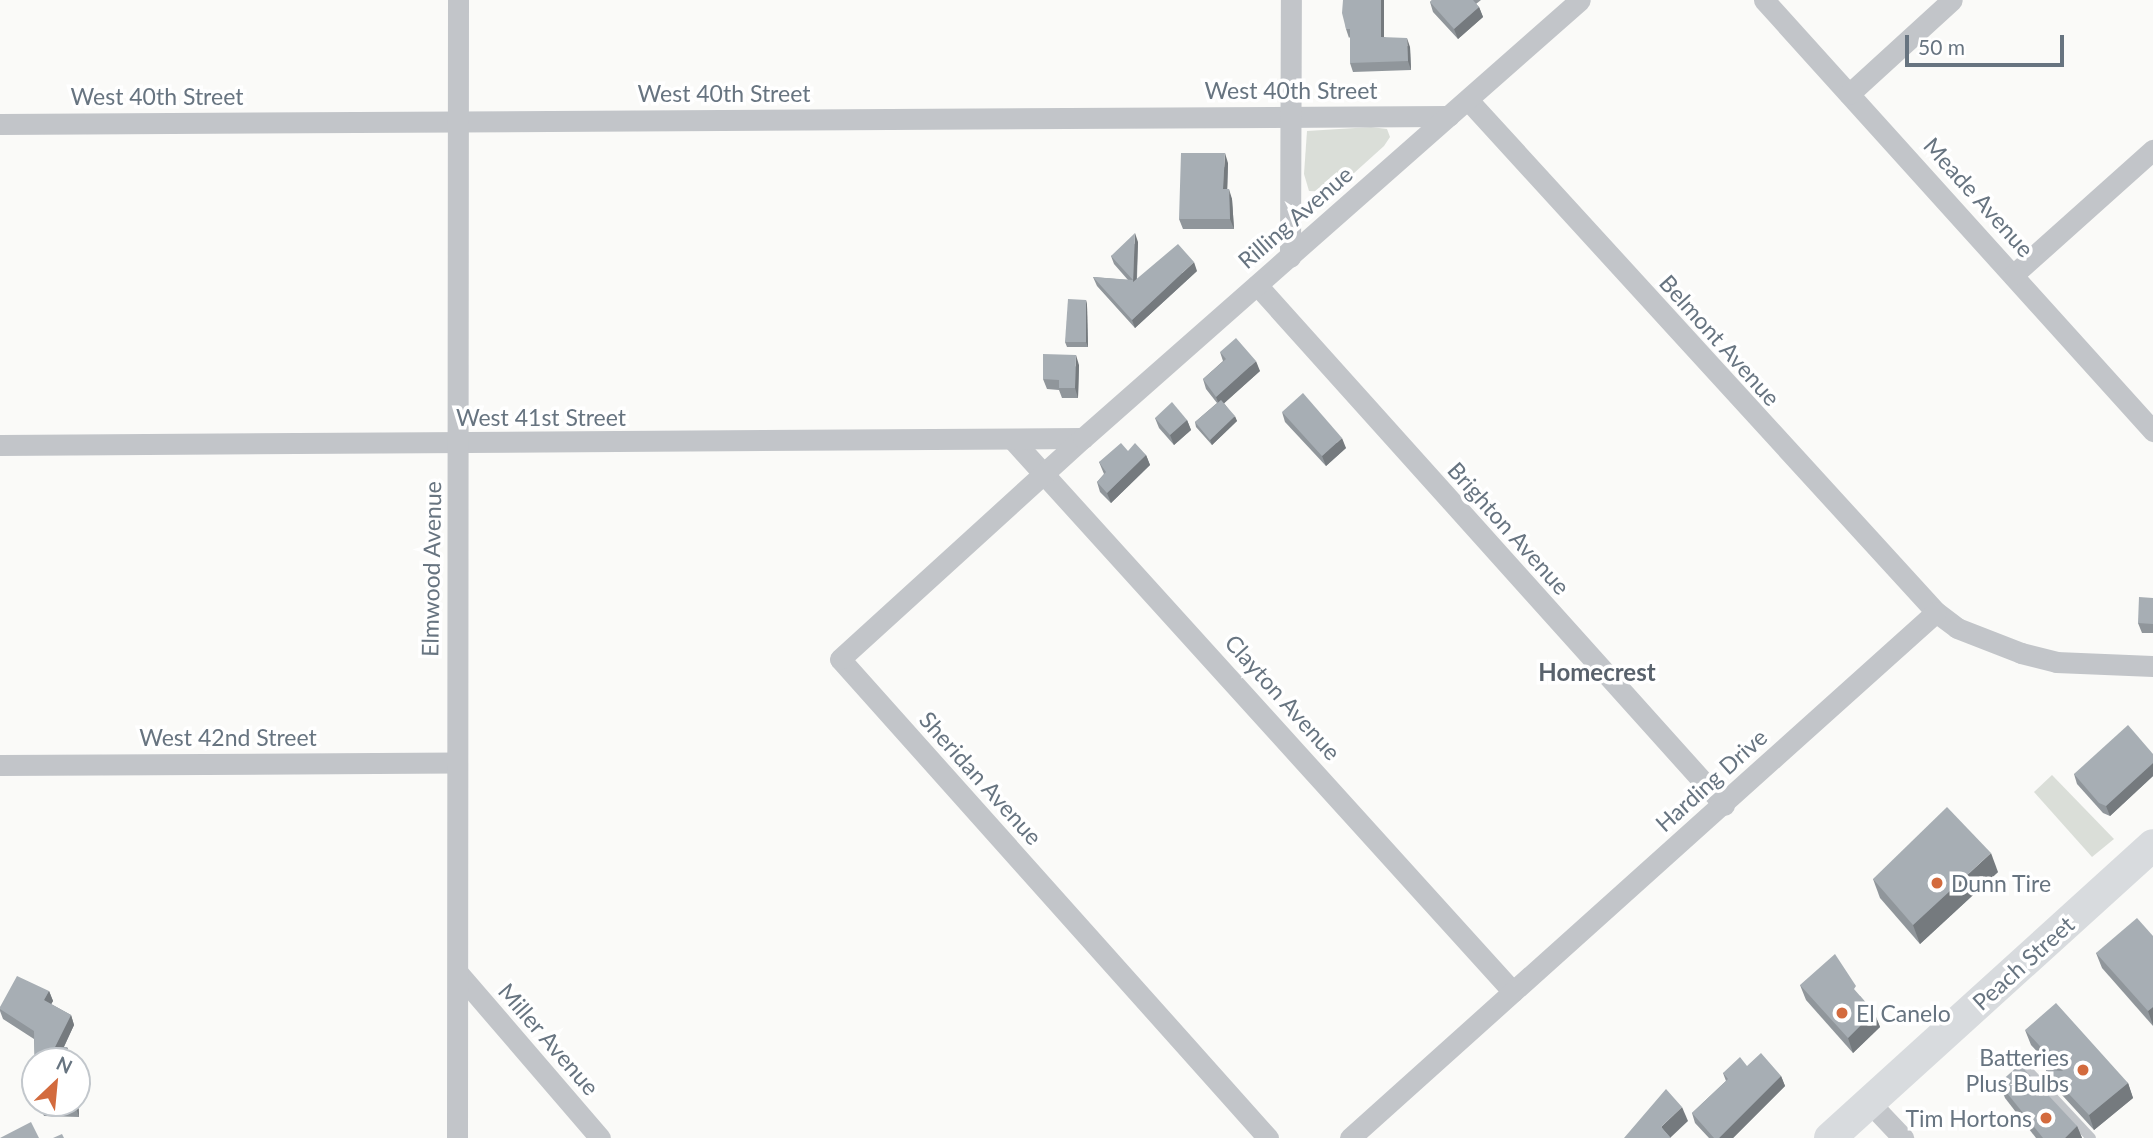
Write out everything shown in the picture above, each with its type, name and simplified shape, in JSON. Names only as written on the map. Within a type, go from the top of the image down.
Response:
[{"type":"main road","name":"Peach Street","points":[[1830,1138],[2153,845]]},
{"type":"street","name":"Elmwood Avenue","points":[[457,1138],[458,0]]},
{"type":"street","points":[[1290,257],[1291,0]]},
{"type":"street","name":"Rilling Avenue","points":[[1044,473],[1580,0]]},
{"type":"street","name":"Meade Avenue","points":[[1765,0],[2153,431]]},
{"type":"street","points":[[1849,94],[1952,0]]},
{"type":"street","name":"Belmont Avenue","points":[[1468,100],[1936,612]]},
{"type":"street","name":"West 40th Street","points":[[0,124],[1449,116]]},
{"type":"street","points":[[2013,275],[2153,150]]},
{"type":"street","name":"Brighton Avenue","points":[[1257,285],[1724,805]]},
{"type":"street","name":"West 41st Street","points":[[0,445],[1083,438]]},
{"type":"street","name":"Clayton Avenue","points":[[1012,439],[1513,992]]},
{"type":"street","name":"Sheridan Avenue","points":[[1044,473],[840,659],[1268,1138]]},
{"type":"street","points":[[1936,612],[1957,628],[2021,653],[2056,662],[2153,666]]},
{"type":"street","name":"Harding Drive","points":[[1350,1138],[1936,612]]},
{"type":"street","name":"West 42nd Street","points":[[0,765],[457,762]]},
{"type":"street","name":"Miller Avenue","points":[[459,974],[600,1138]]},
{"type":"street","points":[[1870,1102],[1903,1138]]},
{"type":"lane","points":[[2021,1064],[2091,1138]]},
{"type":"shaded area","points":[[1371,127],[1387,129],[1390,137],[1384,146],[1333,192],[1309,191],[1304,174],[1307,131]]},
{"type":"shaded area","points":[[2052,775],[2114,839],[2092,857],[2034,792]]},
{"type":"building","points":[[1343,0],[1381,0],[1381,37],[1407,38],[1408,61],[1350,63],[1350,29],[1346,29],[1342,13]]},
{"type":"building","points":[[1473,0],[1479,7],[1454,29],[1430,2]]},
{"type":"building","points":[[1181,153],[1225,153],[1223,189],[1229,189],[1230,219],[1179,219]]},
{"type":"building","points":[[1135,233],[1133,282],[1178,244],[1194,262],[1132,320],[1093,277],[1133,280],[1111,256]]},
{"type":"building","points":[[1068,299],[1086,300],[1086,342],[1065,342]]},
{"type":"building","points":[[1236,338],[1256,361],[1216,397],[1203,379],[1226,359],[1220,352]]},
{"type":"building","points":[[1043,354],[1076,355],[1075,388],[1059,388],[1059,380],[1043,379]]},
{"type":"building","points":[[1303,393],[1342,438],[1322,456],[1282,412]]},
{"type":"building","points":[[1221,400],[1235,416],[1210,440],[1195,422]]},
{"type":"building","points":[[1172,402],[1187,420],[1170,435],[1155,418]]},
{"type":"building","points":[[1121,443],[1128,451],[1135,443],[1146,455],[1107,493],[1097,482],[1106,472],[1099,462]]},
{"type":"building","points":[[2139,597],[2153,598],[2153,624],[2138,623]]},
{"type":"building","points":[[2128,725],[2153,754],[2153,763],[2106,806],[2099,803],[2074,774]]},
{"type":"building","points":[[1947,807],[1991,853],[1913,925],[1873,879]]},
{"type":"building","points":[[2137,918],[2153,936],[2153,1007],[2148,1011],[2096,953]]},
{"type":"building","name":"El Canelo","points":[[1835,954],[1856,986],[1854,989],[1874,1012],[1848,1038],[1800,985]]},
{"type":"building","points":[[17,976],[49,991],[44,1000],[71,1015],[55,1047],[34,1047],[34,1031],[0,1007]]},
{"type":"building","points":[[2056,1003],[2128,1083],[2089,1115],[2046,1070],[2063,1071],[2025,1030]]},
{"type":"building","points":[[1761,1053],[1781,1076],[1719,1138],[1714,1138],[1692,1113],[1728,1079],[1723,1073],[1740,1057],[1747,1066]]},
{"type":"building","points":[[2017,1067],[2023,1068],[2077,1126],[2065,1138],[2043,1138],[1999,1083]]},
{"type":"building","points":[[1666,1089],[1682,1107],[1661,1127],[1671,1138],[1624,1138]]},
{"type":"building","points":[[31,1122],[39,1138],[0,1138]]},
{"type":"place","name":"Dunn Tire","points":[[1937,883]]},
{"type":"place","name":"El Canelo","points":[[1842,1013]]},
{"type":"place","name":"Batteries Plus Bulbs","points":[[2083,1070]]},
{"type":"place","name":"Tim Hortons","points":[[2046,1118]]},
{"type":"district","name":"Homecrest","points":[[1597,672]]}]
